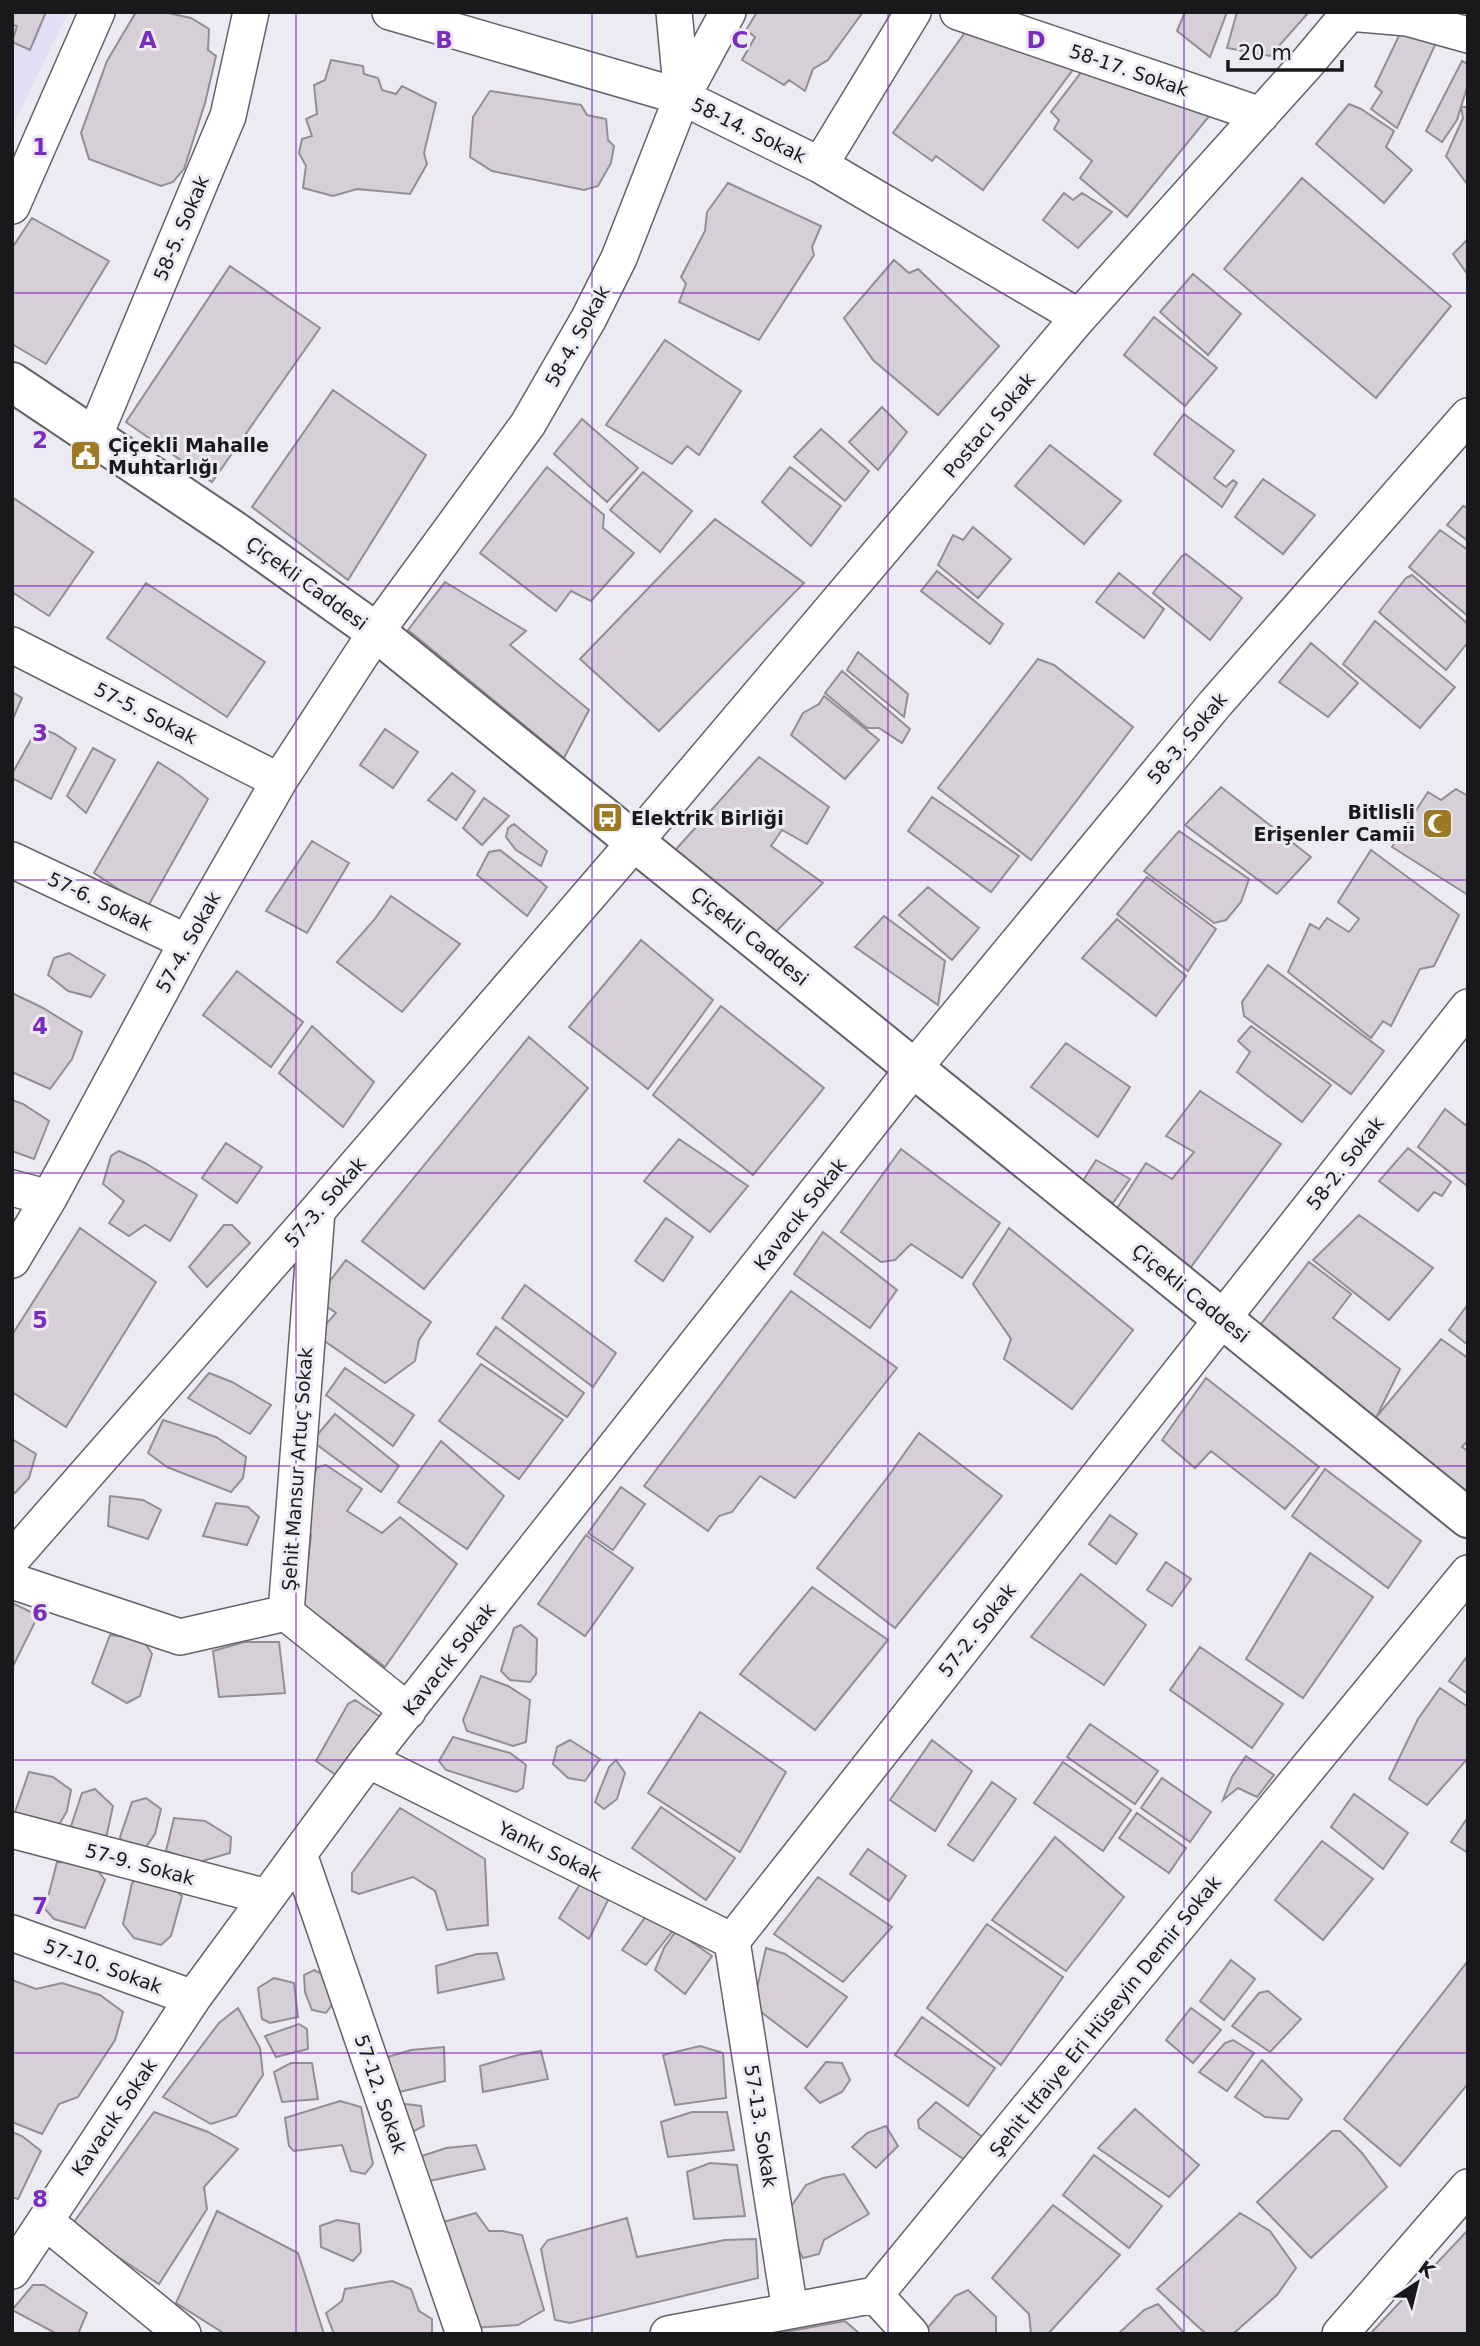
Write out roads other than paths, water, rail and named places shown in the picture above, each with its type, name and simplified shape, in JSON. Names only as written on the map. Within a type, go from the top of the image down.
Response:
[{"type":"street","points":[[12,206],[97,12]]},
{"type":"street","name":"58-5. Sokak","points":[[94,438],[228,116],[251,12]]},
{"type":"street","name":"58-14. Sokak","points":[[390,12],[681,97],[820,165],[1079,317]]},
{"type":"street","points":[[674,12],[681,97]]},
{"type":"street","name":"58-4. Sokak","points":[[376,632],[528,424],[589,317],[619,258],[681,97],[728,12]]},
{"type":"street","points":[[820,165],[913,12]]},
{"type":"street","name":"58-17. Sokak","points":[[958,12],[1261,115]]},
{"type":"street","points":[[1349,12],[1407,18],[1468,35]]},
{"type":"street","name":"Postacı Sokak","points":[[634,842],[1079,317],[1261,115],[1349,12]]},
{"type":"street","name":"Çiçekli Caddesi","points":[[12,382],[233,530],[376,632],[1468,1518]]},
{"type":"street","name":"58-3. Sokak","points":[[914,1068],[1215,704],[1468,416]]},
{"type":"street","name":"57-4. Sokak","points":[[12,1259],[49,1198],[187,942],[279,781],[376,632]]},
{"type":"street","name":"57-5. Sokak","points":[[12,645],[279,781]]},
{"type":"street","name":"57-3. Sokak","points":[[12,1559],[317,1211],[634,842]]},
{"type":"street","name":"57-6. Sokak","points":[[12,860],[187,942]]},
{"type":"street","name":"58-2. Sokak","points":[[1223,1319],[1468,1007]]},
{"type":"street","name":"Kavacık Sokak","points":[[12,2271],[193,1998],[368,1760],[914,1068]]},
{"type":"street","points":[[12,1188],[49,1198]]},
{"type":"street","name":"Şehit Mansur Artuç Sokak","points":[[317,1211],[286,1613],[408,1711]]},
{"type":"street","name":"57-2. Sokak","points":[[732,1941],[1223,1319]]},
{"type":"street","name":"Şehit İtfaiye Eri Hüseyin Demir Sokak","points":[[875,2295],[1468,1573]]},
{"type":"street","points":[[12,1581],[180,1637],[286,1613]]},
{"type":"street","name":"Yankı Sokak","points":[[368,1760],[732,1941]]},
{"type":"street","name":"57-9. Sokak","points":[[12,1830],[267,1897]]},
{"type":"street","name":"57-12. Sokak","points":[[299,1854],[464,2334]]},
{"type":"street","name":"57-10. Sokak","points":[[12,1933],[193,1998]]},
{"type":"street","name":"57-13. Sokak","points":[[732,1941],[790,2311]]},
{"type":"street","points":[[1340,2334],[1468,2187]]},
{"type":"street","points":[[45,2221],[183,2334]]},
{"type":"street","points":[[668,2334],[875,2295],[911,2334]]},
{"type":"place","name":"Çiçekli Mahalle Muhtarlığı","points":[[85,456]]},
{"type":"place","name":"Elektrik Birliği","points":[[608,818]]},
{"type":"place","name":"Bitlisli Erişenler Camii","points":[[1438,823]]}]
